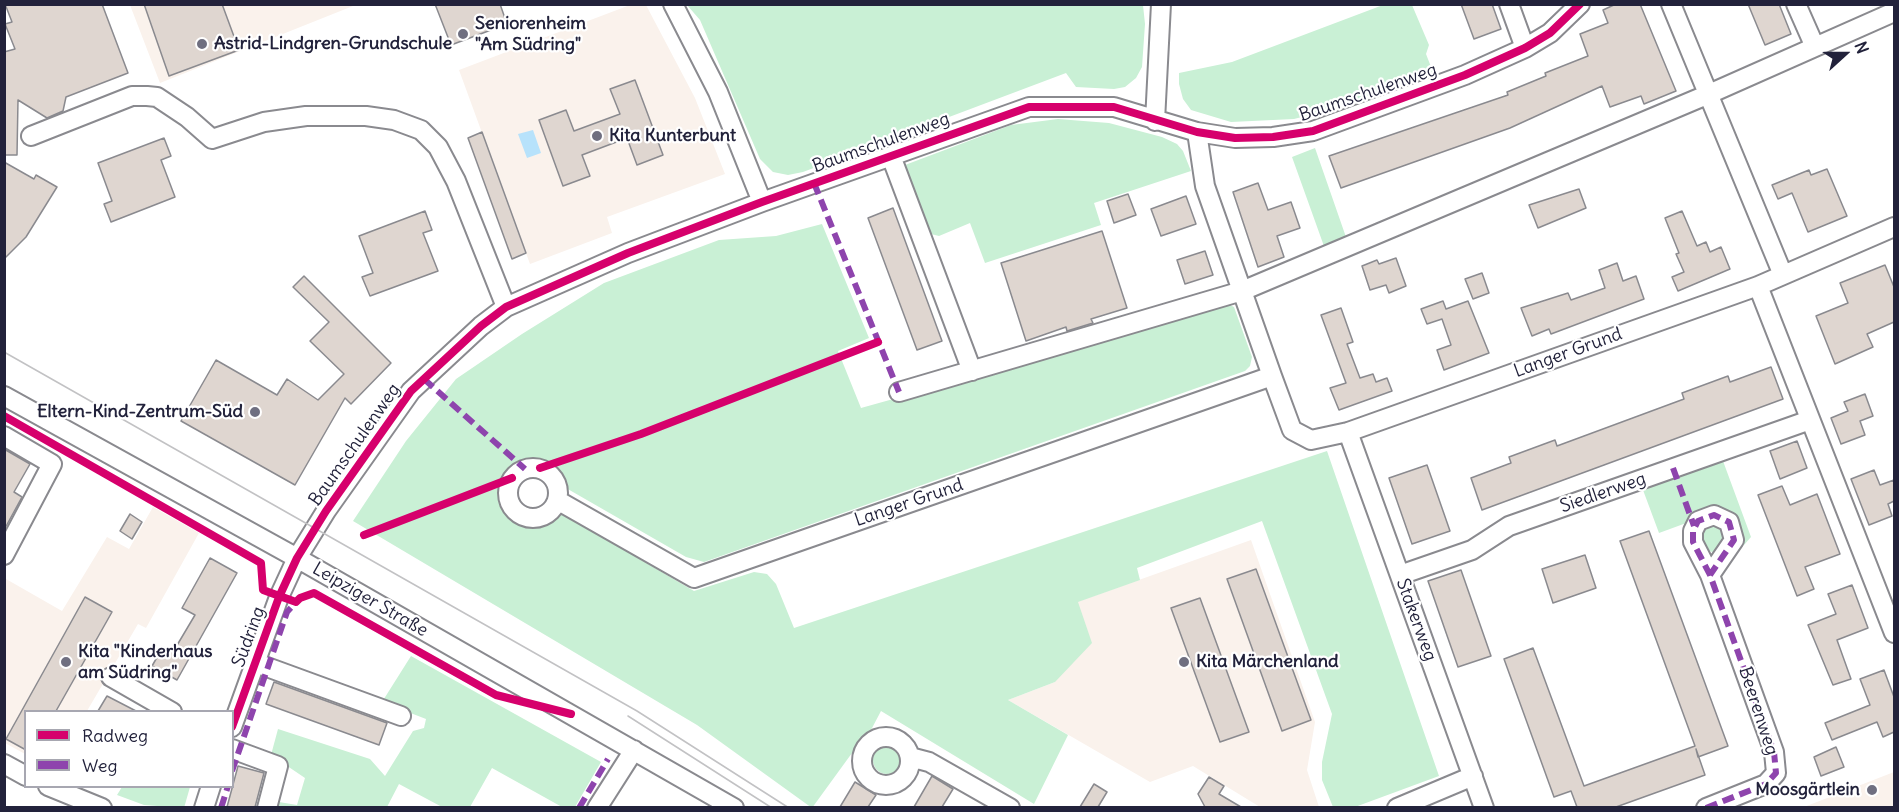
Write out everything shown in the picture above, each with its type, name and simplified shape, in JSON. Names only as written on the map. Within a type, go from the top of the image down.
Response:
[{"type":"street","points":[[673,4],[718,92],[762,202]]},
{"type":"street","points":[[1155,121],[1161,54],[1161,4]]},
{"type":"street","points":[[1509,4],[1525,48]]},
{"type":"street","name":"Baumschulenweg","points":[[297,558],[326,511],[411,391],[481,326],[506,307],[628,253],[762,202],[1029,107],[1114,108],[1197,132],[1235,138],[1273,138],[1313,130],[1449,81],[1525,48],[1550,33],[1580,4]]},
{"type":"street","points":[[1671,4],[1783,275]]},
{"type":"street","points":[[1796,4],[1815,47]]},
{"type":"street","points":[[899,392],[1242,291],[1709,94],[1894,12]]},
{"type":"street","points":[[31,136],[132,96],[157,97],[187,117],[212,139],[264,122],[306,116],[366,116],[394,120],[421,130],[438,147],[456,181],[506,307]]},
{"type":"street","points":[[1197,132],[1205,186],[1242,291]]},
{"type":"street","points":[[891,156],[972,371]]},
{"type":"street","name":"Langer Grund","points":[[1242,291],[1292,430],[1311,440],[1348,432],[1758,286],[1894,227]]},
{"type":"street","points":[[1758,286],[1894,633]]},
{"type":"street","name":"Langer Grund","points":[[557,500],[694,578],[1272,376]]},
{"type":"street","name":"Leipziger Straße","points":[[4,396],[297,558],[734,807]]},
{"type":"street","name":"Siedlerweg","points":[[1400,575],[1472,550],[1509,526],[1810,420]]},
{"type":"street","name":"Stakerweg","points":[[1348,432],[1484,807]]},
{"type":"street","points":[[4,436],[52,464],[4,555]]},
{"type":"street","name":"Südring","points":[[234,722],[279,597],[297,558]]},
{"type":"street","name":"Beerenweg","points":[[1706,807],[1766,784],[1776,773],[1774,752],[1710,576]]},
{"type":"street","points":[[256,663],[401,716]]},
{"type":"street","points":[[111,677],[170,710]]},
{"type":"street","points":[[234,750],[278,766],[267,807]]},
{"type":"street","points":[[597,807],[634,750]]},
{"type":"street","points":[[910,757],[929,762],[1010,807]]},
{"type":"street","points":[[4,764],[24,775]]},
{"type":"street","points":[[1397,807],[1473,776]]},
{"type":"street","points":[[53,788],[102,807]]},
{"type":"street","points":[[204,807],[210,788]]},
{"type":"shaded area","name":"Astrid-Lindgren-Grundschule","points":[[358,4],[160,83],[130,5]]},
{"type":"shaded area","name":"Kita Kunterbunt","points":[[630,5],[646,5],[695,98],[725,174],[607,217],[612,233],[530,264],[459,70]]},
{"type":"shaded area","points":[[153,507],[199,533],[146,628],[138,624],[88,710],[24,710],[24,753],[5,743],[6,579],[62,611],[107,537],[129,549]]},
{"type":"shaded area","name":"Kita Märchenland","points":[[1251,540],[1315,722],[1307,770],[1319,807],[1260,807],[1193,766],[1150,782],[1008,700],[1055,682],[1077,602]]},
{"type":"shaded area","name":"Moosgärtlein","points":[[1894,772],[1894,807],[1804,807]]},
{"type":"green space","points":[[687,5],[1143,5],[1145,24],[1142,67],[1136,78],[1125,87],[1114,89],[1076,87],[1066,73],[803,172],[788,175],[773,172],[760,159],[700,20]]},
{"type":"green space","points":[[1383,5],[1412,5],[1429,45],[1426,54],[1433,72],[1329,110],[1294,119],[1231,122],[1191,110],[1183,99],[1179,73],[1232,62]]},
{"type":"green space","points":[[1058,119],[1109,123],[1162,137],[1177,144],[1183,151],[1191,171],[1094,203],[1101,225],[985,263],[970,223],[939,236],[931,234],[905,165],[1011,125]]},
{"type":"green space","points":[[1315,148],[1347,240],[1325,249],[1292,157]]},
{"type":"green space","points":[[822,224],[869,338],[838,351],[861,408],[1230,305],[1234,307],[1252,357],[1250,366],[1245,371],[704,562],[686,557],[566,488],[553,471],[536,461],[514,469],[504,478],[504,502],[514,518],[533,525],[550,522],[563,514],[694,591],[754,572],[767,574],[776,584],[794,628],[1327,451],[1439,776],[1355,807],[1333,807],[1322,780],[1322,762],[1332,714],[1262,521],[1137,568],[1140,580],[1078,602],[1092,643],[1055,682],[1008,700],[1068,735],[1034,804],[881,711],[862,747],[852,753],[812,808],[697,725],[353,521],[406,441],[456,379],[522,334],[604,283],[719,240],[776,236]]},
{"type":"green space","points":[[1723,461],[1751,537],[1744,545],[1738,521],[1729,511],[1717,507],[1689,522],[1659,533],[1643,490]]},
{"type":"green space","points":[[1713,522],[1728,533],[1716,552],[1703,548],[1700,529]]},
{"type":"green space","points":[[411,656],[601,762],[575,807],[562,807],[492,768],[470,807],[442,807],[399,784],[387,807],[272,808],[273,801],[297,805],[305,778],[271,755],[278,729],[370,759],[385,776],[413,731],[424,728],[426,719],[382,702]]},
{"type":"green space","points":[[887,746],[897,750],[901,760],[897,770],[887,774],[877,770],[873,760],[877,750]]},
{"type":"green space","points":[[121,788],[190,788],[184,808],[144,805],[117,795]]},
{"type":"water","points":[[533,130],[541,153],[527,158],[518,134]]},
{"type":"building","points":[[5,4],[102,4],[128,73],[66,97],[63,111],[47,118],[18,100],[17,155],[4,155],[4,52],[15,49],[5,24],[12,22]]},
{"type":"building","points":[[144,4],[222,4],[239,50],[169,76]]},
{"type":"building","name":"Seniorenheim \"Am Südring\"","points":[[435,4],[500,4],[507,24],[451,45]]},
{"type":"building","points":[[1461,4],[1492,4],[1501,29],[1474,39]]},
{"type":"building","points":[[1616,4],[1640,4],[1676,91],[1644,104],[1641,96],[1610,107],[1602,86],[1510,128],[1341,188],[1329,156],[1508,95],[1507,92],[1546,76],[1545,73],[1588,56],[1580,34],[1608,23],[1603,10]]},
{"type":"building","points":[[1748,4],[1779,4],[1791,34],[1765,45]]},
{"type":"building","points":[[635,80],[663,155],[637,165],[627,138],[582,155],[590,176],[563,186],[539,120],[566,110],[574,131],[620,114],[610,89]]},
{"type":"building","points":[[482,132],[526,253],[512,259],[468,138]]},
{"type":"building","points":[[164,138],[171,156],[161,160],[175,197],[111,222],[104,204],[112,201],[98,163]]},
{"type":"building","points":[[4,162],[34,179],[36,175],[57,187],[26,237],[4,259]]},
{"type":"building","points":[[1827,169],[1847,216],[1808,232],[1792,193],[1778,199],[1772,185],[1809,170],[1811,175]]},
{"type":"building","points":[[1258,183],[1268,210],[1291,202],[1300,228],[1277,236],[1284,257],[1258,267],[1233,192]]},
{"type":"building","points":[[1579,189],[1586,208],[1538,228],[1529,205]]},
{"type":"building","points":[[1128,194],[1136,215],[1114,223],[1107,201]]},
{"type":"building","points":[[1186,196],[1196,224],[1161,236],[1151,209]]},
{"type":"building","points":[[893,208],[942,341],[917,350],[868,218]]},
{"type":"building","points":[[425,211],[432,230],[423,233],[438,271],[370,296],[362,277],[373,273],[359,236]]},
{"type":"building","points":[[1682,211],[1697,246],[1706,242],[1710,252],[1721,247],[1730,269],[1678,291],[1672,277],[1684,272],[1665,218]]},
{"type":"building","points":[[1102,231],[1127,308],[1091,319],[1093,323],[1067,331],[1066,327],[1026,341],[1001,263]]},
{"type":"building","points":[[1205,251],[1213,275],[1185,284],[1177,260]]},
{"type":"building","points":[[1396,258],[1406,286],[1389,293],[1386,285],[1370,290],[1362,266],[1377,260],[1379,264]]},
{"type":"building","points":[[1617,263],[1623,281],[1636,276],[1644,299],[1551,334],[1549,329],[1532,336],[1521,308],[1568,293],[1571,300],[1605,288],[1599,270]]},
{"type":"building","points":[[1885,265],[1894,287],[1894,322],[1867,334],[1873,347],[1835,364],[1816,316],[1848,303],[1840,283]]},
{"type":"building","points":[[1482,273],[1489,293],[1473,299],[1465,279]]},
{"type":"building","points":[[304,276],[391,363],[351,404],[345,398],[295,485],[181,421],[216,360],[277,395],[287,379],[318,400],[344,374],[310,341],[329,322],[293,287]]},
{"type":"building","points":[[1443,301],[1446,309],[1468,301],[1489,353],[1444,370],[1437,350],[1451,345],[1442,319],[1427,324],[1421,309]]},
{"type":"building","points":[[1341,308],[1353,342],[1347,344],[1360,378],[1373,374],[1376,382],[1387,378],[1392,391],[1339,410],[1330,388],[1346,383],[1321,315]]},
{"type":"building","points":[[1771,367],[1783,399],[1482,510],[1471,478],[1511,463],[1509,457],[1555,440],[1557,446],[1684,399],[1682,393],[1728,376],[1730,382]]},
{"type":"building","points":[[1865,394],[1873,416],[1860,421],[1865,435],[1841,444],[1831,418],[1848,411],[1844,402]]},
{"type":"building","points":[[1797,441],[1807,468],[1780,479],[1770,451]]},
{"type":"building","points":[[4,449],[30,464],[14,492],[22,497],[4,530]]},
{"type":"building","points":[[1427,465],[1450,531],[1412,544],[1389,478]]},
{"type":"building","points":[[1874,470],[1880,485],[1894,480],[1894,501],[1888,504],[1892,516],[1869,525],[1851,479]]},
{"type":"building","points":[[1782,486],[1790,505],[1817,494],[1840,554],[1805,567],[1814,589],[1797,596],[1758,495]]},
{"type":"building","points":[[130,514],[142,522],[132,539],[120,531]]},
{"type":"building","points":[[1649,531],[1728,746],[1699,757],[1705,775],[1616,807],[1577,807],[1571,791],[1554,797],[1504,659],[1533,648],[1584,786],[1695,746],[1620,541]]},
{"type":"building","points":[[1585,555],[1596,588],[1553,603],[1542,569]]},
{"type":"building","points":[[210,558],[237,573],[177,680],[152,666],[163,647],[173,652],[195,615],[182,608]]},
{"type":"building","points":[[1256,569],[1311,720],[1282,731],[1227,579]]},
{"type":"building","points":[[1461,570],[1491,656],[1458,667],[1428,581]]},
{"type":"building","points":[[1852,585],[1868,628],[1837,640],[1851,679],[1833,685],[1808,625],[1836,614],[1828,594]]},
{"type":"building","name":"Kita \"Kinderhaus am Südring\"","points":[[85,597],[112,612],[57,710],[24,710],[24,749],[6,739]]},
{"type":"building","points":[[1200,598],[1249,732],[1220,742],[1171,608]]},
{"type":"building","points":[[1884,670],[1894,697],[1894,732],[1883,737],[1877,722],[1832,740],[1825,723],[1870,705],[1860,679]]},
{"type":"building","points":[[274,682],[387,723],[379,745],[266,704]]},
{"type":"building","points":[[107,696],[134,710],[99,710]]},
{"type":"building","points":[[1836,747],[1844,767],[1821,776],[1814,757]]},
{"type":"building","points":[[238,766],[264,773],[255,807],[227,807],[234,788]]},
{"type":"building","points":[[932,776],[953,789],[942,807],[914,807]]},
{"type":"building","points":[[1209,777],[1224,786],[1219,794],[1241,807],[1205,807],[1198,794]]},
{"type":"building","points":[[855,782],[876,795],[868,807],[840,807]]},
{"type":"building","points":[[1094,784],[1107,792],[1098,807],[1080,807]]},
{"type":"tram line","points":[[4,352],[637,711],[789,808]]},
{"type":"tram line","points":[[628,716],[772,808]]},
{"type":"marked path","points":[[814,183],[899,392]]},
{"type":"marked path","points":[[424,379],[525,469]]},
{"type":"marked path","points":[[1673,468],[1694,526]]},
{"type":"marked path","points":[[1706,808],[1766,784],[1776,773],[1774,752],[1710,575],[1693,542],[1693,531],[1698,521],[1714,515],[1729,522],[1734,540],[1710,575]]},
{"type":"marked path","points":[[234,765],[287,612],[299,599]]},
{"type":"marked path","points":[[579,808],[608,759]]},
{"type":"marked path","points":[[221,808],[227,788]]},
{"type":"cycle path","points":[[234,721],[279,597],[297,558],[326,511],[411,391],[481,326],[506,307],[628,253],[762,202],[1029,107],[1114,107],[1197,132],[1235,138],[1273,137],[1313,131],[1465,75],[1525,48],[1550,33],[1580,4]]},
{"type":"cycle path","points":[[540,468],[641,434],[878,342]]},
{"type":"cycle path","points":[[4,416],[261,563],[263,590],[296,602],[314,593],[496,695],[571,714]]},
{"type":"cycle path","points":[[364,535],[512,478]]},
{"type":"place","name":"Seniorenheim \"Am Südring\"","points":[[463,34]]},
{"type":"place","name":"Astrid-Lindgren-Grundschule","points":[[202,44]]},
{"type":"place","name":"Kita Kunterbunt","points":[[597,136]]},
{"type":"place","name":"Eltern-Kind-Zentrum-Süd","points":[[255,412]]},
{"type":"place","name":"Kita \"Kinderhaus am Südring\"","points":[[66,662]]},
{"type":"place","name":"Kita Märchenland","points":[[1184,662]]},
{"type":"place","name":"Moosgärtlein","points":[[1872,790]]}]
